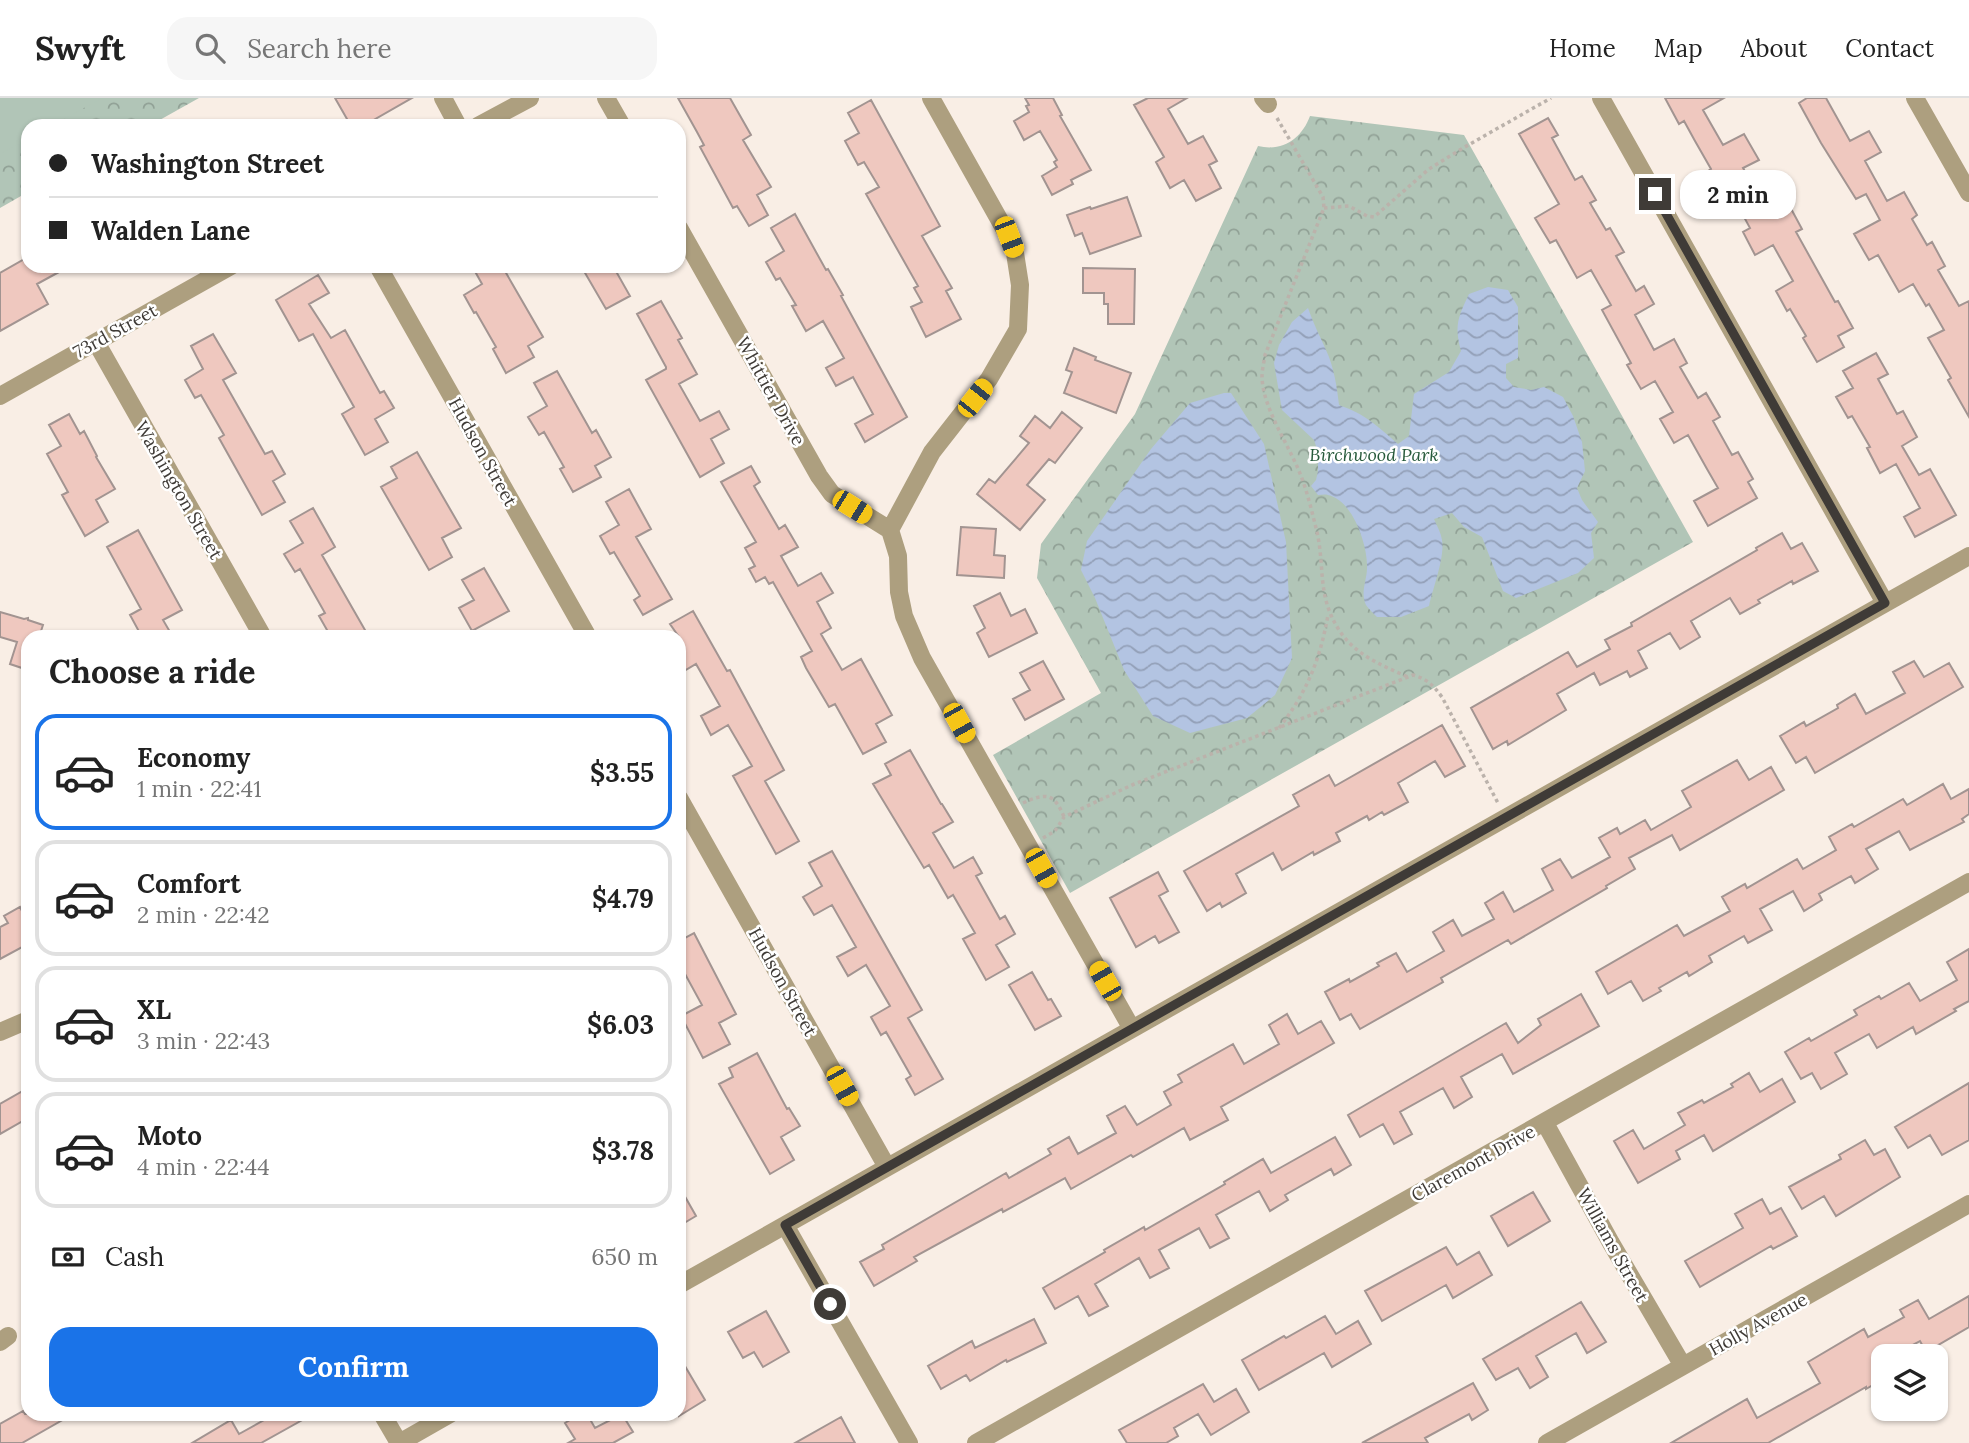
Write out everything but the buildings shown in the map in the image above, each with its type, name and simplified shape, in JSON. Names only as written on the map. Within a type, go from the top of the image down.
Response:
[{"type":"street","points":[[443,98],[454,119]]},
{"type":"street","points":[[491,119],[530,98]]},
{"type":"street","points":[[606,98],[618,119]]},
{"type":"street","points":[[931,98],[1009,237],[1015,253],[1020,285],[1018,329],[989,379],[932,452],[890,530],[898,556],[899,592],[909,629],[922,658],[1132,1029]]},
{"type":"street","points":[[1601,98],[1885,603]]},
{"type":"street","points":[[1915,98],[1969,193]]},
{"type":"street","name":"Whittier Drive","points":[[686,240],[819,477],[832,494],[890,530]]},
{"type":"street","name":"73rd Street","points":[[0,396],[219,273]]},
{"type":"street","name":"Hudson Street","points":[[382,273],[584,630]]},
{"type":"street","name":"Washington Street","points":[[96,342],[258,630]]},
{"type":"street","points":[[686,1281],[1969,556]]},
{"type":"street","name":"Hudson Street","points":[[686,810],[887,1167]]},
{"type":"street","name":"Claremont Drive","points":[[976,1443],[1969,882]]},
{"type":"street","points":[[0,1032],[21,1023]]},
{"type":"street","name":"Williams Street","points":[[1545,1123],[1683,1366]]},
{"type":"street","name":"Holly Avenue","points":[[1547,1443],[1969,1204]]},
{"type":"street","points":[[785,1225],[909,1443]]},
{"type":"street","points":[[386,1421],[399,1443],[438,1421]]},
{"type":"path","points":[[1324,208],[1349,206],[1374,217],[1429,169],[1551,98]]},
{"type":"path","points":[[1266,101],[1324,197],[1324,208],[1265,355],[1262,376],[1265,395],[1299,472],[1309,504],[1318,536],[1324,596],[1329,613],[1341,633],[1360,653],[1408,677]]},
{"type":"path","points":[[1278,729],[1295,707],[1312,677],[1324,641],[1329,613]]},
{"type":"path","points":[[1028,845],[1055,831],[1064,817],[1132,785],[1413,674],[1424,678],[1438,691],[1506,817]]},
{"type":"path","points":[[1009,810],[1039,796],[1059,803],[1064,817]]},
{"type":"green space","points":[[0,98],[199,98],[162,119],[21,119],[21,196],[0,208]]},
{"type":"green space","points":[[0,98],[102,98],[64,119],[21,119],[21,143],[0,154]]},
{"type":"green space","name":"Birchwood Park","points":[[1310,116],[1464,135],[1693,542],[1070,893],[993,755],[1101,693],[1037,578],[1041,544],[1135,414],[1258,146],[1276,147],[1297,137]]},
{"type":"water","points":[[1488,287],[1508,290],[1518,307],[1518,358],[1506,364],[1506,378],[1514,387],[1531,390],[1544,387],[1563,397],[1573,416],[1582,442],[1585,471],[1577,488],[1598,522],[1591,533],[1594,558],[1578,573],[1516,598],[1503,591],[1482,537],[1464,527],[1452,513],[1434,519],[1441,535],[1442,547],[1429,606],[1401,617],[1377,617],[1364,600],[1367,559],[1362,537],[1352,514],[1337,499],[1318,495],[1311,486],[1318,471],[1318,452],[1314,440],[1282,410],[1274,363],[1279,345],[1292,322],[1308,308],[1331,363],[1339,405],[1364,417],[1398,444],[1409,436],[1414,394],[1449,372],[1461,351],[1458,322],[1469,294]]},
{"type":"water","points":[[1231,393],[1264,444],[1286,542],[1292,658],[1275,695],[1247,718],[1190,733],[1153,716],[1124,670],[1081,570],[1087,541],[1151,449],[1190,403]]},
{"type":"route","points":[[830,1304],[785,1225],[1885,603],[1655,194]]}]
